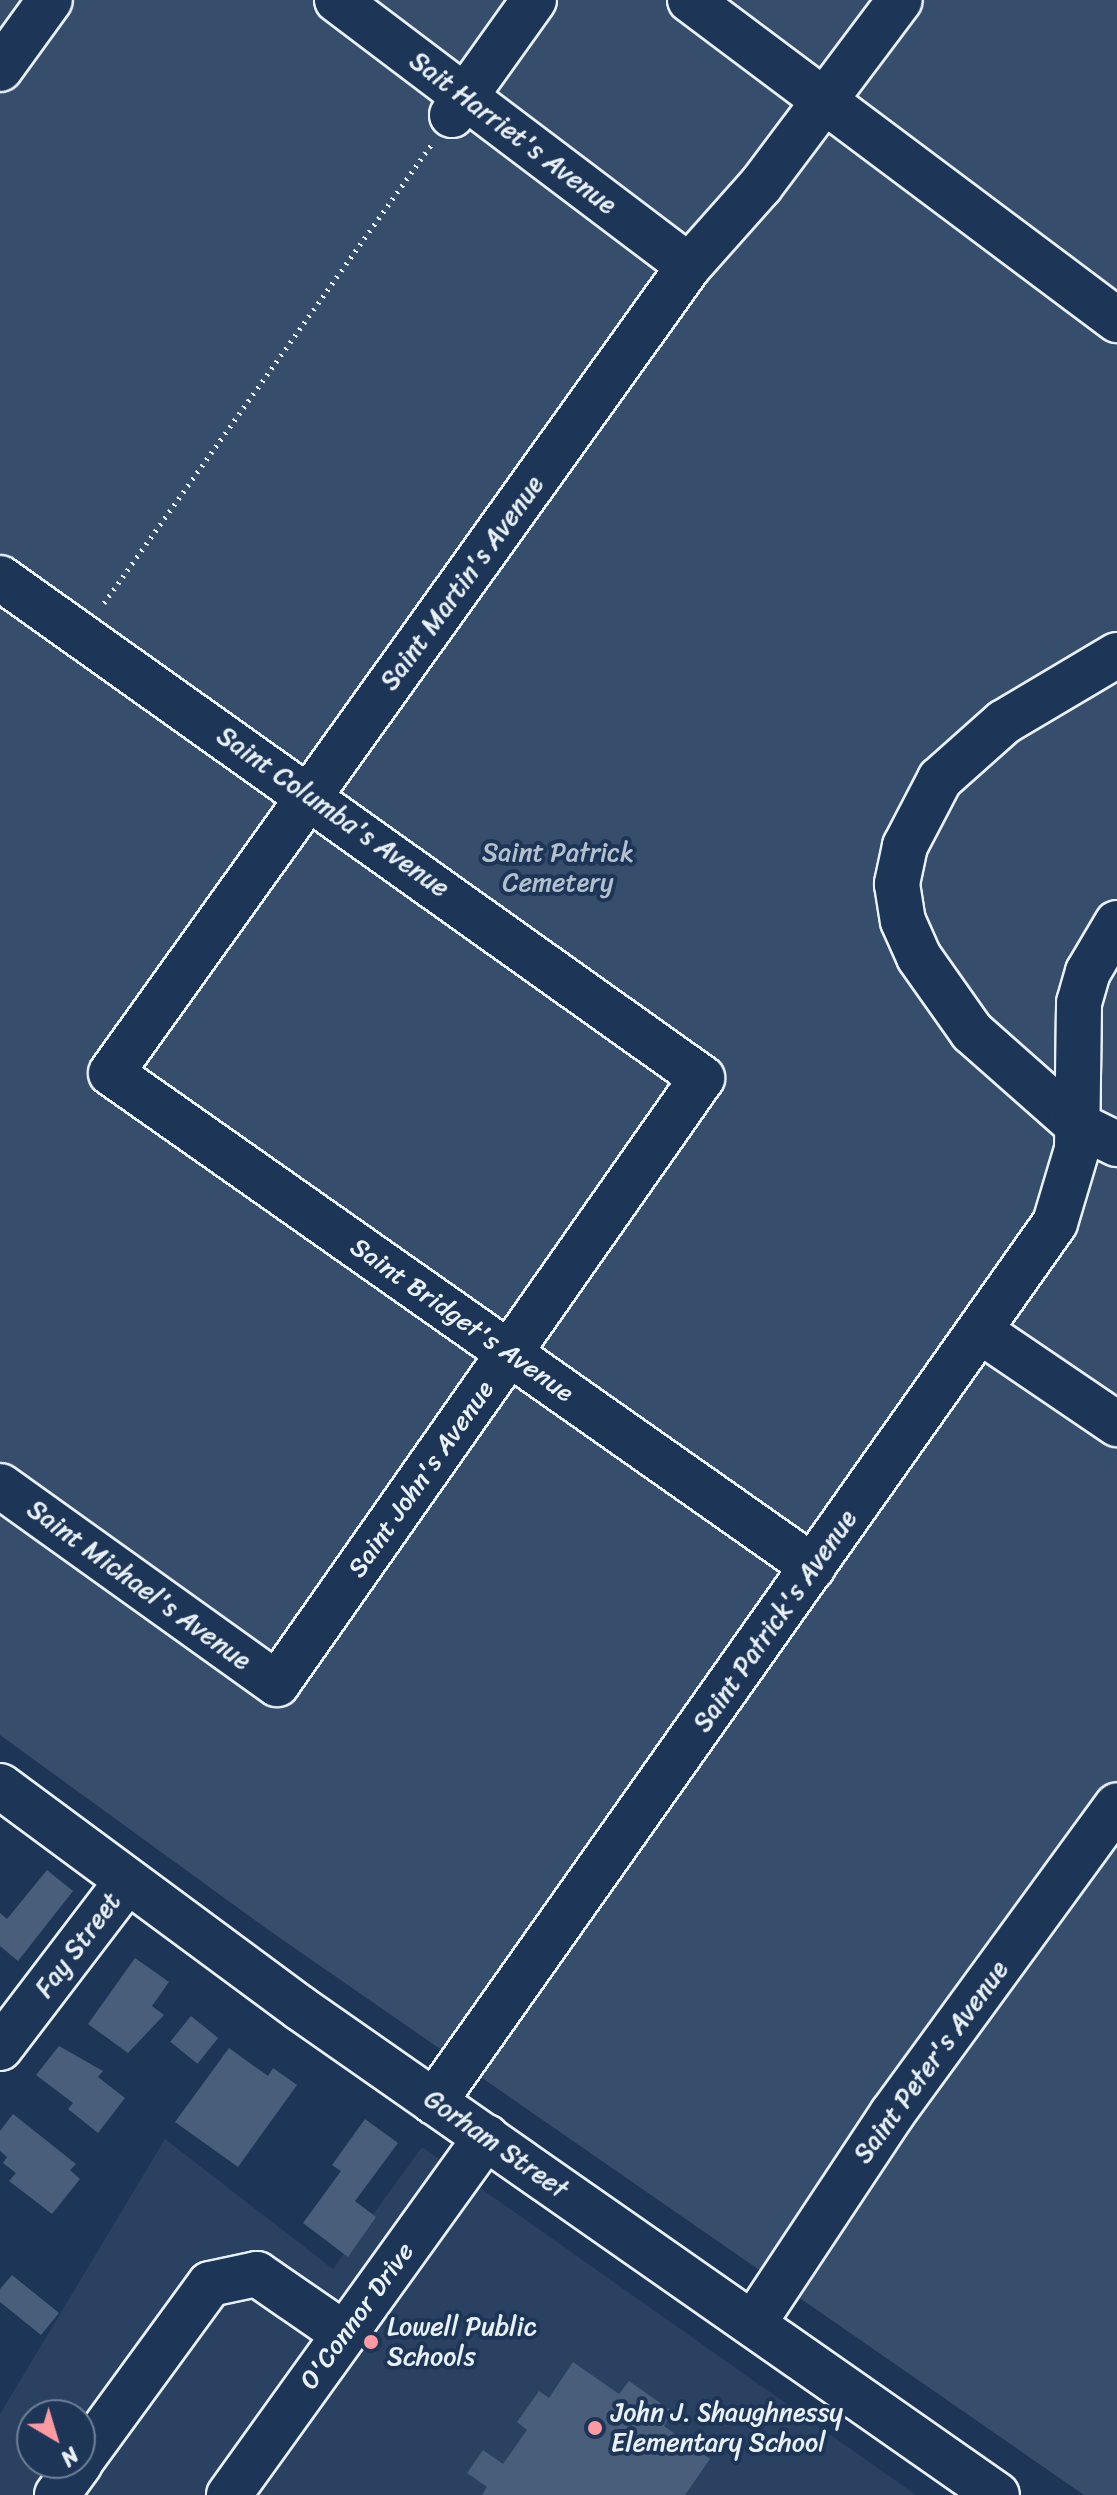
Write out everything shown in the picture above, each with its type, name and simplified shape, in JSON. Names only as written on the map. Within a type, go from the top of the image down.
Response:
[{"type":"main road","points":[[0,69],[50,0]]},
{"type":"main road","name":"Sait Harriet's Avenue","points":[[337,0],[459,106],[689,266]]},
{"type":"main road","points":[[459,106],[534,0]]},
{"type":"main road","points":[[690,0],[1117,320]]},
{"type":"main road","name":"Saint Martin's Avenue","points":[[111,1073],[689,266],[761,185],[900,0]]},
{"type":"main road","name":"Saint Columba's Avenue","points":[[0,578],[309,795],[702,1078]]},
{"type":"main road","points":[[1117,655],[1004,722],[940,779],[905,846],[897,884],[903,921],[944,999],[1006,1067],[1076,1124],[1117,1144]]},
{"type":"main road","name":"Saint Patrick's Avenue","points":[[434,2102],[1055,1223],[1073,1174],[1079,1003],[1088,972],[1117,923]]},
{"type":"main road","name":"Saint Bridget's Avenue","points":[[111,1073],[813,1567]]},
{"type":"main road","name":"Saint John's Avenue","points":[[277,1684],[702,1078]]},
{"type":"main road","points":[[980,1331],[1117,1424]]},
{"type":"main road","name":"Saint Michael's Avenue","points":[[0,1486],[277,1684]]},
{"type":"main road","name":"Gorham Street","points":[[0,1786],[434,2102],[753,2324],[977,2489]]},
{"type":"main road","name":"Saint Peter's Avenue","points":[[753,2324],[892,2114],[1117,1805]]},
{"type":"main road","name":"Fay Street","points":[[0,2048],[127,1881]]},
{"type":"main road","name":"O'Connor Drive","points":[[229,2495],[486,2137]]},
{"type":"main road","points":[[96,2441],[210,2284],[257,2274],[344,2334]]},
{"type":"path","points":[[81,635],[459,106]]},
{"type":"shaded area","name":"Lowell Public Schools","points":[[165,2139],[333,2269],[422,2147],[916,2495],[0,2495],[0,2414]]},
{"type":"green space","name":"Saint Patrick Cemetery","points":[[0,0],[1117,0],[1117,2495],[1084,2495],[267,1929],[0,1735]]},
{"type":"building","points":[[47,1870],[73,1891],[18,1961],[0,1946],[0,1913],[7,1919]]},
{"type":"building","points":[[135,1958],[169,1982],[152,2006],[164,2015],[128,2053],[88,2024]]},
{"type":"building","points":[[191,2016],[218,2038],[197,2064],[170,2042]]},
{"type":"building","points":[[59,2046],[103,2071],[98,2077],[125,2098],[98,2133],[68,2109],[73,2103],[36,2075]]},
{"type":"building","points":[[229,2048],[268,2076],[273,2068],[297,2085],[238,2167],[175,2122]]},
{"type":"building","points":[[13,2114],[76,2164],[70,2170],[80,2179],[52,2214],[9,2181],[16,2173],[3,2163],[7,2157],[0,2151],[0,2131]]},
{"type":"building","points":[[365,2119],[398,2143],[355,2201],[376,2217],[348,2257],[303,2223],[341,2171],[332,2165]]},
{"type":"building","points":[[12,2275],[59,2313],[41,2335],[0,2302],[0,2289]]},
{"type":"building","name":"John J. Shaughnessy Elementary School","points":[[573,2362],[619,2394],[629,2381],[673,2412],[664,2426],[710,2459],[685,2495],[482,2495],[487,2487],[467,2473],[483,2450],[503,2464],[527,2430],[517,2422],[539,2391],[549,2398]]},
{"type":"place","name":"Lowell Public Schools","points":[[371,2342]]},
{"type":"place","name":"John J. Shaughnessy Elementary School","points":[[595,2428]]}]
